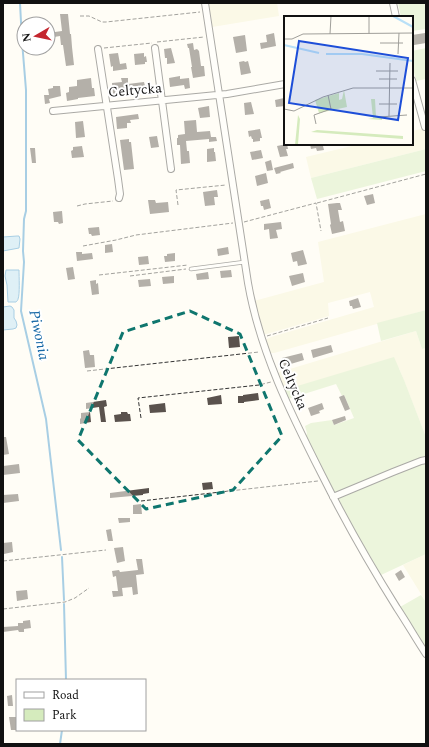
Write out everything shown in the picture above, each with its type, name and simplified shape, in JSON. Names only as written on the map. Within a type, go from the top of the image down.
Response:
[{"type":"street","name":"Celtycka","points":[[205,3],[251,299],[261,338],[277,381],[333,497],[374,570],[426,654]]},
{"type":"street","points":[[393,3],[396,16]]},
{"type":"street","points":[[155,48],[172,169]]},
{"type":"street","points":[[98,49],[118,179],[120,194],[119,198]]},
{"type":"street","points":[[220,94],[284,84]]},
{"type":"street","points":[[413,84],[425,127]]},
{"type":"street","name":"Celtycka","points":[[53,111],[220,94]]},
{"type":"street","points":[[333,497],[426,460]]},
{"type":"lane","points":[[191,267],[245,262]]},
{"type":"path","points":[[80,16],[89,16],[102,22],[106,22],[207,11]]},
{"type":"path","points":[[83,246],[136,235],[239,222],[426,174]]},
{"type":"path","points":[[178,205],[176,190],[233,184]]},
{"type":"path","points":[[76,206],[115,201],[119,198]]},
{"type":"path","points":[[316,203],[321,231]]},
{"type":"path","points":[[99,275],[191,267]]},
{"type":"path","points":[[130,276],[191,267]]},
{"type":"path","points":[[261,338],[328,318]]},
{"type":"path","points":[[87,371],[266,351]]},
{"type":"path","points":[[141,418],[138,398],[259,385],[277,381]]},
{"type":"path","points":[[141,501],[324,479]]},
{"type":"path","points":[[3,561],[106,550]]},
{"type":"path","points":[[3,609],[65,602],[75,598],[89,588]]},
{"type":"highlighted area","points":[[190,311],[240,334],[282,436],[233,490],[146,509],[78,440],[123,332]]},
{"type":"shaded area","points":[[208,3],[277,3],[279,16],[212,27]]},
{"type":"shaded area","points":[[426,128],[426,149],[311,178],[306,157],[356,145],[413,145],[413,131]]},
{"type":"shaded area","points":[[426,214],[426,310],[270,353],[265,340],[271,337],[374,307],[370,292],[328,303],[329,316],[263,335],[254,301],[324,282],[318,242]]},
{"type":"shaded area","points":[[416,331],[422,349],[426,348],[426,437],[399,368],[284,390],[277,374],[280,372]]},
{"type":"shaded area","points":[[426,554],[426,602],[403,565]]},
{"type":"green space","points":[[398,3],[426,3],[426,29],[413,31],[413,16],[401,16]]},
{"type":"green space","points":[[426,48],[426,79],[416,81],[413,68],[413,51]]},
{"type":"green space","points":[[426,149],[426,171],[317,199],[311,178]]},
{"type":"green space","points":[[426,310],[426,348],[422,349],[416,331],[381,341],[377,323]]},
{"type":"green space","points":[[394,357],[426,437],[426,458],[337,493],[334,492],[306,436],[307,433],[305,426],[311,423],[332,420],[334,425],[354,418],[344,395],[342,396],[336,384],[288,399],[284,390]]},
{"type":"green space","points":[[426,462],[426,554],[381,575],[338,501],[345,495]]},
{"type":"green space","points":[[421,595],[426,602],[426,650],[400,607]]},
{"type":"water","points":[[19,236],[19,248],[3,251],[3,237]]},
{"type":"water","points":[[6,270],[19,270],[19,294],[16,302],[8,302],[5,276]]},
{"type":"water","points":[[10,306],[14,310],[14,318],[17,325],[16,328],[3,330],[3,307]]},
{"type":"building","points":[[60,14],[68,14],[74,65],[66,66],[60,36],[56,37],[56,32],[62,31]]},
{"type":"building","points":[[274,33],[276,46],[261,49],[260,43],[267,42],[266,35]]},
{"type":"building","points":[[425,33],[426,43],[414,45],[413,35]]},
{"type":"building","points":[[245,35],[247,51],[236,53],[233,37]]},
{"type":"building","points":[[193,43],[194,50],[197,49],[199,51],[201,66],[204,66],[205,76],[193,78],[189,48],[187,44]]},
{"type":"building","points":[[171,48],[175,63],[167,64],[164,49]]},
{"type":"building","points":[[118,53],[120,64],[126,63],[127,69],[113,71],[109,54]]},
{"type":"building","points":[[144,53],[144,57],[146,56],[147,62],[145,62],[145,64],[135,65],[134,54]]},
{"type":"building","points":[[248,61],[251,73],[241,75],[239,62]]},
{"type":"building","points":[[180,76],[180,79],[189,78],[190,88],[185,89],[184,85],[170,87],[169,78]]},
{"type":"building","points":[[91,78],[95,96],[67,101],[66,93],[69,92],[69,87],[77,86],[77,80]]},
{"type":"building","points":[[121,78],[128,78],[128,84],[144,82],[145,86],[147,85],[148,91],[137,92],[137,88],[124,89],[122,93],[113,94],[112,83],[122,82]]},
{"type":"building","points":[[53,86],[60,86],[61,96],[49,99],[50,103],[45,104],[44,95],[49,95],[48,89],[53,88]]},
{"type":"building","points":[[284,98],[284,106],[276,107],[275,100]]},
{"type":"building","points":[[251,102],[254,114],[245,115],[244,103]]},
{"type":"building","points":[[209,106],[210,117],[200,118],[198,108]]},
{"type":"building","points":[[138,114],[139,119],[130,120],[131,123],[127,123],[127,128],[117,129],[116,117]]},
{"type":"building","points":[[196,120],[197,132],[210,131],[211,137],[216,137],[217,141],[209,142],[209,139],[186,141],[190,163],[181,164],[180,145],[177,145],[178,135],[185,134],[184,121]]},
{"type":"building","points":[[83,121],[85,137],[76,138],[75,122]]},
{"type":"building","points":[[260,129],[262,138],[260,138],[260,141],[253,142],[251,136],[249,137],[248,131]]},
{"type":"building","points":[[157,136],[159,147],[151,148],[149,137]]},
{"type":"building","points":[[129,139],[129,142],[131,142],[134,169],[124,170],[120,140]]},
{"type":"building","points":[[287,145],[288,149],[286,149],[288,156],[280,157],[277,146]]},
{"type":"building","points":[[310,145],[324,145],[324,150],[317,151],[316,148],[311,149]]},
{"type":"building","points":[[82,146],[84,157],[72,158],[71,151],[73,150],[73,147]]},
{"type":"building","points":[[30,148],[35,148],[36,163],[32,163]]},
{"type":"building","points":[[214,148],[216,161],[207,162],[207,149]]},
{"type":"building","points":[[261,150],[263,158],[252,160],[250,152]]},
{"type":"building","points":[[271,160],[273,170],[267,171],[265,162]]},
{"type":"building","points":[[293,163],[294,168],[276,174],[274,168]]},
{"type":"building","points":[[266,173],[268,183],[257,186],[255,176]]},
{"type":"building","points":[[217,190],[218,197],[214,197],[215,205],[205,206],[203,192]]},
{"type":"building","points":[[373,194],[375,203],[367,205],[364,196]]},
{"type":"building","points":[[269,199],[271,208],[264,210],[260,201]]},
{"type":"building","points":[[148,200],[155,200],[156,203],[168,202],[169,212],[150,214]]},
{"type":"building","points":[[340,203],[342,210],[338,210],[340,222],[343,221],[345,231],[332,234],[328,204]]},
{"type":"building","points":[[62,211],[63,223],[59,224],[58,222],[54,222],[53,212]]},
{"type":"building","points":[[281,222],[282,229],[276,230],[278,238],[270,239],[269,229],[264,230],[264,224]]},
{"type":"building","points":[[99,227],[100,235],[92,236],[89,234],[88,228]]},
{"type":"building","points":[[112,244],[113,252],[105,253],[105,245]]},
{"type":"building","points":[[228,247],[229,254],[218,256],[217,249]]},
{"type":"building","points":[[303,250],[307,264],[298,266],[297,261],[293,262],[291,253]]},
{"type":"building","points":[[76,252],[82,252],[82,254],[92,253],[93,259],[77,261]]},
{"type":"building","points":[[175,253],[175,261],[165,262],[164,256]]},
{"type":"building","points":[[148,256],[149,264],[139,265],[138,257]]},
{"type":"building","points":[[73,267],[75,279],[68,280],[66,268]]},
{"type":"building","points":[[231,270],[232,277],[221,278],[220,271]]},
{"type":"building","points":[[208,272],[209,279],[197,280],[196,274]]},
{"type":"building","points":[[303,273],[305,282],[292,286],[289,276]]},
{"type":"building","points":[[174,276],[174,283],[163,284],[162,277]]},
{"type":"building","points":[[150,279],[151,286],[139,287],[138,280]]},
{"type":"building","points":[[96,280],[96,284],[98,283],[99,294],[92,295],[90,281]]},
{"type":"building","points":[[358,298],[361,307],[353,309],[352,306],[350,306],[349,301]]},
{"type":"building","points":[[239,336],[240,347],[229,348],[228,337]]},
{"type":"building","points":[[331,345],[333,352],[313,358],[311,350]]},
{"type":"building","points":[[89,350],[90,355],[94,355],[95,367],[85,368],[83,351]]},
{"type":"building","points":[[302,353],[304,360],[284,366],[282,358]]},
{"type":"building","points":[[258,393],[259,400],[238,403],[238,396]]},
{"type":"building","points":[[221,395],[222,404],[208,405],[207,398]]},
{"type":"building","points":[[344,395],[350,409],[345,411],[339,397]]},
{"type":"building","points":[[106,400],[107,406],[104,407],[106,422],[101,422],[99,407],[86,409],[86,403]]},
{"type":"building","points":[[165,403],[166,412],[150,413],[149,405]]},
{"type":"building","points":[[322,403],[324,409],[319,411],[320,413],[311,416],[308,408]]},
{"type":"building","points":[[90,412],[91,422],[80,424],[81,413]]},
{"type":"building","points":[[121,412],[127,412],[130,414],[131,421],[115,422],[114,415],[121,414]]},
{"type":"building","points":[[345,416],[346,420],[334,425],[332,420]]},
{"type":"building","points":[[3,437],[6,437],[9,454],[3,455]]},
{"type":"building","points":[[19,464],[20,473],[3,475],[3,466]]},
{"type":"building","points":[[212,482],[213,489],[203,490],[202,483]]},
{"type":"building","points":[[149,488],[149,493],[143,495],[110,498],[110,493]]},
{"type":"building","points":[[18,494],[19,501],[3,503],[3,495]]},
{"type":"building","points":[[141,504],[142,514],[133,514],[133,505]]},
{"type":"building","points":[[118,518],[130,518],[130,522],[119,523]]},
{"type":"building","points":[[111,529],[113,541],[108,541],[106,530]]},
{"type":"building","points":[[12,542],[13,552],[4,554],[3,543]]},
{"type":"building","points":[[123,547],[125,561],[117,563],[114,548]]},
{"type":"building","points":[[136,559],[142,559],[144,574],[136,575],[138,594],[133,595],[132,587],[122,588],[123,596],[113,597],[112,591],[118,591],[116,576],[113,577],[112,571],[119,570],[120,572],[138,570]]},
{"type":"building","points":[[401,570],[405,577],[399,581],[395,574]]},
{"type":"building","points":[[27,590],[28,599],[17,601],[16,591]]},
{"type":"building","points":[[30,620],[31,628],[24,629],[24,632],[19,632],[18,630],[3,632],[3,627],[18,626],[18,623],[23,623],[23,621]]},
{"type":"building","points":[[12,695],[13,706],[8,706],[7,696]]},
{"type":"building","points":[[9,717],[16,717],[16,730],[11,730]]},
{"type":"waterway","name":"Piwonia","points":[[20,3],[26,90],[26,211],[24,219],[24,262],[21,311],[46,419],[61,550]]},
{"type":"waterway","name":"Piwonia","points":[[62,557],[64,600]]},
{"type":"waterway","name":"Piwonia","points":[[64,604],[66,679]]},
{"type":"waterway","name":"Piwonia","points":[[60,744],[62,731]]}]
